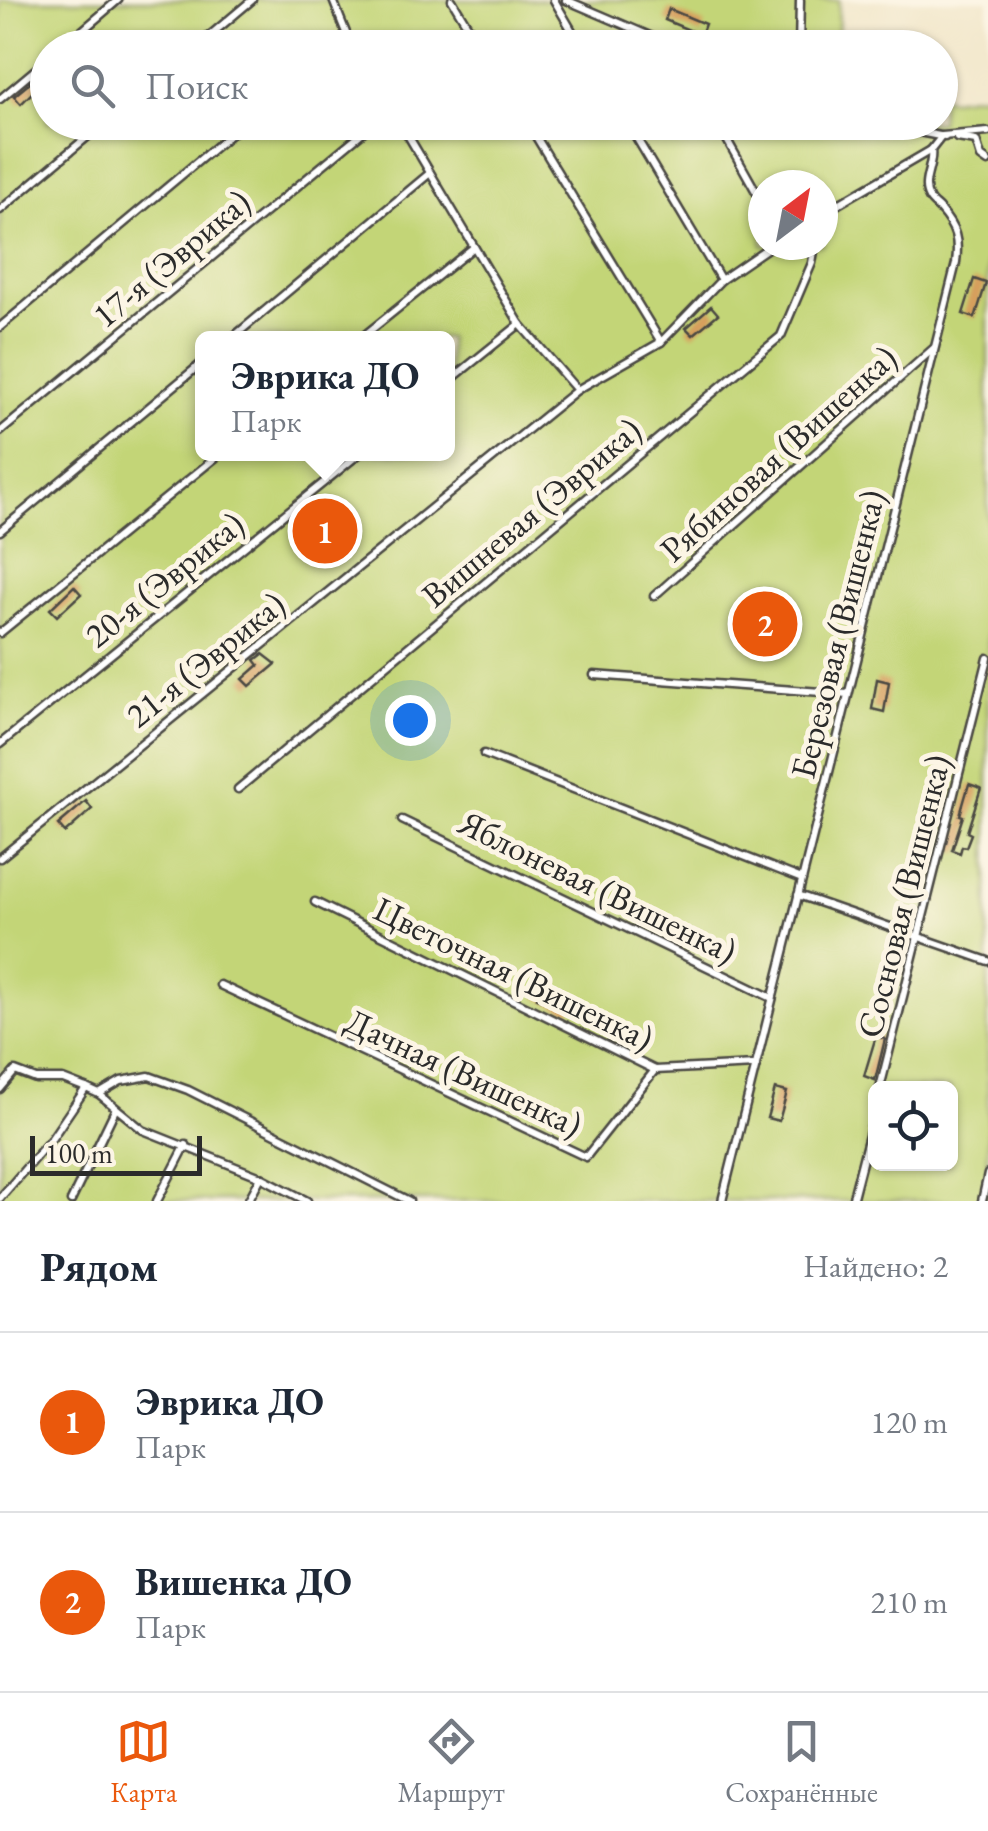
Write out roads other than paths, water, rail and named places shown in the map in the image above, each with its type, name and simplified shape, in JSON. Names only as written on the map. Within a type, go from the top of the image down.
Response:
[{"type":"lane","points":[[83,30],[118,0]]},
{"type":"lane","points":[[216,30],[252,0]]},
{"type":"lane","points":[[332,0],[343,30]]},
{"type":"lane","points":[[452,0],[470,30]]},
{"type":"lane","points":[[554,0],[572,30]]},
{"type":"lane","points":[[566,0],[636,30]]},
{"type":"lane","points":[[799,30],[800,0]]},
{"type":"lane","points":[[0,99],[30,75]]},
{"type":"lane","points":[[958,135],[988,132]]},
{"type":"lane","points":[[958,138],[976,141],[980,156],[988,162]]},
{"type":"lane","points":[[0,210],[84,140]]},
{"type":"lane","points":[[0,327],[223,140]]},
{"type":"lane","name":"17-я (Эврика)","points":[[0,432],[353,140]]},
{"type":"lane","points":[[410,140],[520,324],[577,390]]},
{"type":"lane","points":[[538,140],[661,342]]},
{"type":"lane","points":[[638,140],[722,280]]},
{"type":"lane","points":[[726,140],[748,178]]},
{"type":"lane","points":[[838,204],[930,150],[939,140]]},
{"type":"lane","name":"Березовая (Вишенка)","points":[[722,1201],[959,242],[954,226],[929,199],[926,176],[932,158],[930,150]]},
{"type":"lane","points":[[240,331],[430,174]]},
{"type":"lane","points":[[370,331],[474,246]]},
{"type":"lane","name":"21-я (Эврика)","points":[[0,858],[577,390],[661,342],[722,280],[751,260]]},
{"type":"lane","name":"Вишневая (Эврика)","points":[[238,789],[781,336],[813,260]]},
{"type":"lane","points":[[455,376],[520,324]]},
{"type":"lane","name":"Рябиновая (Вишенка)","points":[[654,596],[935,347]]},
{"type":"lane","points":[[0,532],[195,369]]},
{"type":"lane","points":[[0,633],[211,461]]},
{"type":"lane","name":"20-я (Эврика)","points":[[0,744],[350,461]]},
{"type":"lane","name":"Сосновая (Вишенка)","points":[[882,1081],[988,658]]},
{"type":"lane","points":[[594,675],[848,694]]},
{"type":"lane","points":[[484,754],[802,879]]},
{"type":"lane","name":"Яблоневая (Вишенка)","points":[[402,820],[772,998]]},
{"type":"lane","points":[[798,896],[988,961]]},
{"type":"lane","name":"Цветочная (Вишенка)","points":[[315,902],[655,1070],[756,1065]]},
{"type":"lane","name":"Дачная (Вишенка)","points":[[220,985],[586,1156],[655,1070]]},
{"type":"lane","points":[[0,1089],[15,1071],[36,1079],[63,1079],[98,1094],[142,1130],[261,1177],[307,1201]]},
{"type":"lane","points":[[98,1094],[121,1081],[149,1076],[188,1090],[410,1201]]},
{"type":"lane","points":[[0,1198],[52,1138],[86,1088]]},
{"type":"lane","points":[[70,1201],[115,1110]]},
{"type":"lane","points":[[852,1201],[868,1139]]},
{"type":"lane","points":[[158,1201],[186,1145]]},
{"type":"lane","points":[[982,1201],[988,1174]]},
{"type":"lane","points":[[248,1201],[261,1177]]},
{"type":"place","name":"Эврика ДО","points":[[325,531]]},
{"type":"place","name":"Вишенка ДО","points":[[765,624]]}]
